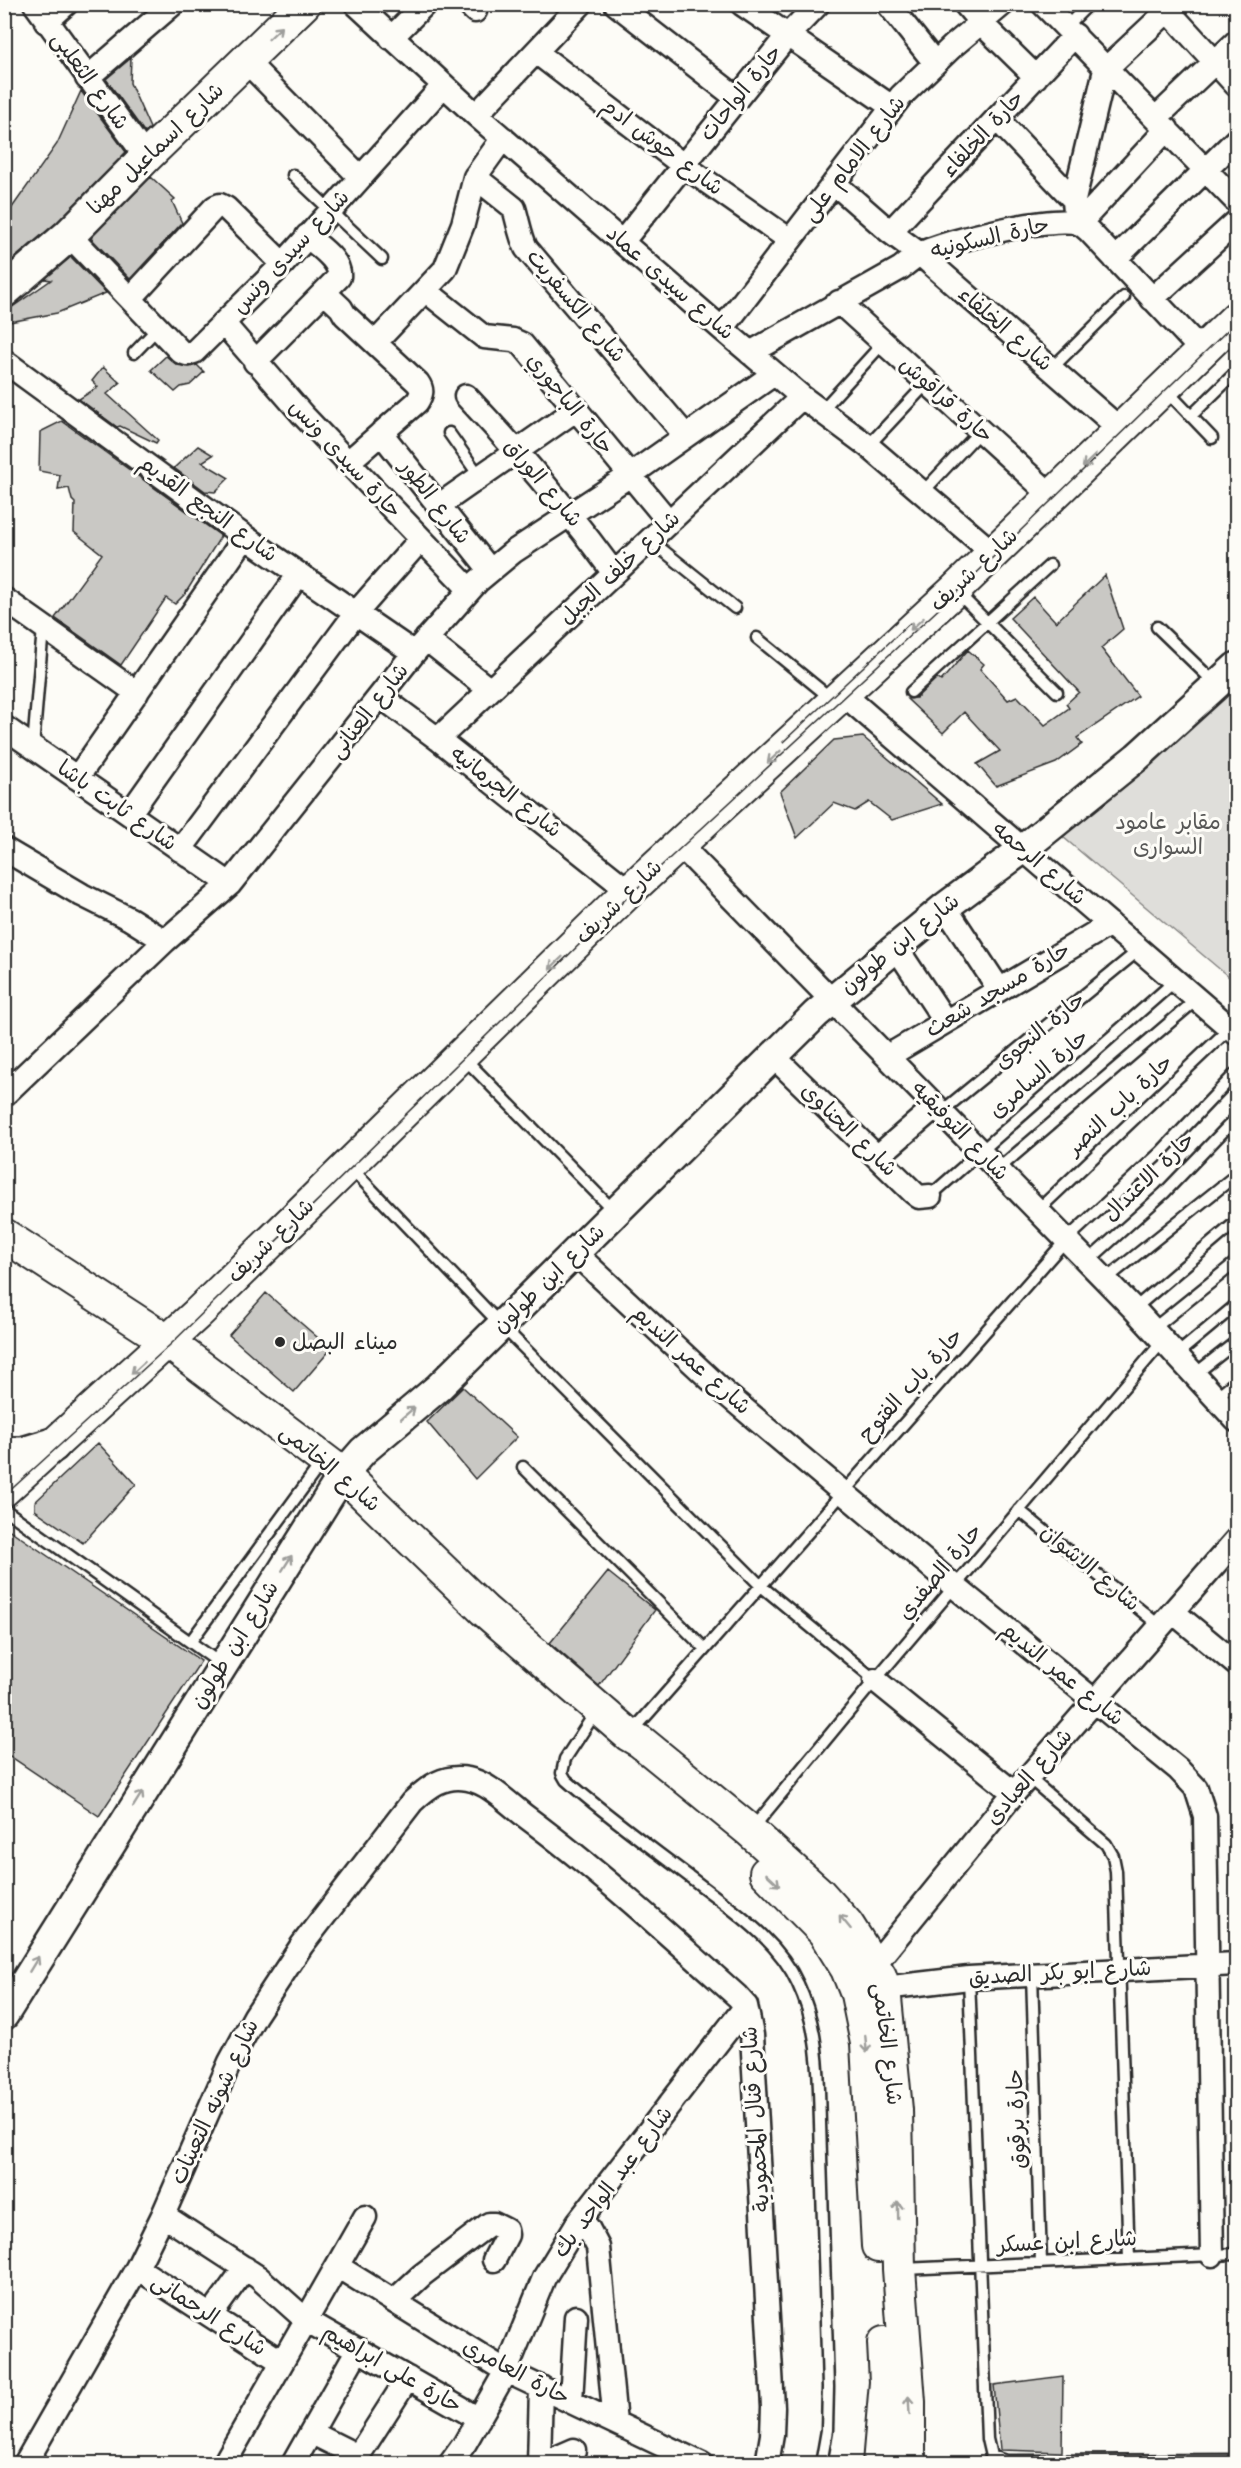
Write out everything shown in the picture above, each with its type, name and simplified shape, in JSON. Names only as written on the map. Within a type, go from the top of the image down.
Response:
[{"type":"main road","name":"شارع اسماعيل مهنا","points":[[4,291],[69,235],[300,6]]},
{"type":"main road","name":"شارع شريف","points":[[4,1490],[167,1341],[629,891],[955,590],[1236,318]]},
{"type":"main road","name":"شارع الخاتمى","points":[[4,1235],[167,1341],[333,1467],[484,1610],[628,1735],[642,1742],[750,1832],[820,1894],[848,1924],[879,1976],[896,2110],[899,2269],[909,2402],[905,2463]]},
{"type":"main road","points":[[4,1454],[23,1454],[53,1445]]},
{"type":"main road","name":"شارع الخاتمى","points":[[628,1735],[638,1754],[799,1904],[824,1932],[847,1970],[857,1994],[867,2043],[886,2382],[905,2463]]},
{"type":"street","points":[[40,13],[66,4]]},
{"type":"street","points":[[87,78],[173,4]]},
{"type":"street","name":"شارع سيدى عماد","points":[[356,4],[443,86],[774,374],[802,398],[822,410],[868,446],[993,553]]},
{"type":"street","points":[[391,38],[425,4]]},
{"type":"street","points":[[476,115],[581,4]]},
{"type":"street","points":[[616,4],[737,98]]},
{"type":"street","points":[[742,4],[892,107]]},
{"type":"street","name":"حارة الواحات","points":[[623,242],[737,98],[788,36],[818,4]]},
{"type":"street","points":[[888,4],[935,63]]},
{"type":"street","points":[[965,4],[1036,77]]},
{"type":"street","name":"شارع الامام على","points":[[722,329],[892,107],[935,63],[1003,4]]},
{"type":"street","points":[[1043,4],[1236,201]]},
{"type":"street","points":[[1079,224],[1074,200],[1097,101],[1108,68],[1168,7],[1236,85]]},
{"type":"street","name":"شارع الثعلبى","points":[[40,13],[146,157]]},
{"type":"street","name":"حارة الخلفاء","points":[[890,232],[1036,77],[1071,31]]},
{"type":"street","points":[[1079,224],[1161,124],[1215,62],[1236,42]]},
{"type":"street","name":"شارع حوش ادم","points":[[536,52],[683,165],[790,240]]},
{"type":"street","points":[[246,62],[360,177]]},
{"type":"street","name":"شارع سيدى ونس","points":[[69,235],[181,352],[187,354],[194,352],[283,264],[443,86]]},
{"type":"street","points":[[997,119],[1074,200]]},
{"type":"street","points":[[375,343],[445,269],[463,224],[475,177],[503,138]]},
{"type":"street","points":[[1115,259],[1236,141]]},
{"type":"street","name":"شارع الكسفريت","points":[[475,177],[514,208],[516,223],[522,231],[526,248],[685,435]]},
{"type":"street","name":"شارع الخلفاء","points":[[834,183],[890,232],[920,254],[1121,430]]},
{"type":"street","points":[[131,298],[215,207],[220,205],[226,208],[283,264]]},
{"type":"street","points":[[1152,299],[1236,222]]},
{"type":"street","name":"حارة السكونيه","points":[[750,353],[901,268],[920,254],[960,240],[1047,223],[1079,224],[1202,351]]},
{"type":"street","points":[[255,362],[339,277],[340,269],[337,263],[307,236]]},
{"type":"street","name":"حارة الباجوري","points":[[426,291],[484,337],[513,340],[522,344],[669,522]]},
{"type":"street","points":[[325,292],[345,315],[418,382],[422,389],[417,402],[347,463]]},
{"type":"street","name":"حارة قراقوش","points":[[839,302],[1052,496]]},
{"type":"street","name":"حارة سيدى ونس","points":[[224,324],[255,362],[347,463],[470,590]]},
{"type":"street","name":"شارع النجع القديم","points":[[4,361],[245,537],[356,613],[420,646],[490,690]]},
{"type":"street","name":"شارع العنانى","points":[[4,1095],[165,941],[230,884],[420,646],[490,570],[774,374]]},
{"type":"street","name":"شارع الوراق","points":[[466,396],[518,450],[614,573]]},
{"type":"street","name":"شارع خلف الجبل","points":[[438,739],[802,398]]},
{"type":"street","points":[[438,506],[577,410]]},
{"type":"street","name":"شارع الطور","points":[[381,433],[490,570]]},
{"type":"street","points":[[78,778],[245,537]]},
{"type":"street","points":[[180,850],[356,613],[421,539]]},
{"type":"street","points":[[130,813],[299,574]]},
{"type":"street","points":[[4,599],[137,693]]},
{"type":"street","name":"شارع ابن طولون","points":[[4,2015],[222,1666],[333,1467],[363,1450],[439,1387],[772,1055],[833,999],[945,907],[1023,849],[1154,743],[1227,676]]},
{"type":"street","name":"شارع الجرمانيه","points":[[380,696],[438,739],[629,891]]},
{"type":"street","name":"شارع الرحمه","points":[[838,697],[1023,849],[1233,1030]]},
{"type":"street","name":"شارع ثابت باشا","points":[[4,727],[230,884]]},
{"type":"street","name":"شارع التوفيقيه","points":[[680,845],[833,999],[1134,1309],[1215,1398],[1236,1417]]},
{"type":"street","points":[[4,849],[165,941]]},
{"type":"street","points":[[945,907],[999,989]]},
{"type":"street","name":"حارة مسجد شعث","points":[[888,1056],[1110,924]]},
{"type":"street","points":[[896,947],[945,1021]]},
{"type":"street","name":"شارع الحناوى","points":[[772,1055],[919,1197],[930,1196]]},
{"type":"street","name":"حارة النجوى","points":[[877,1157],[938,1109]]},
{"type":"street","name":"شارع عمر النديم","points":[[575,1253],[725,1393],[954,1586],[1178,1769],[1196,1788],[1205,1816],[1212,2255]]},
{"type":"street","name":"شارع العبادى","points":[[879,1976],[1021,1785],[1236,1540]]},
{"type":"street","name":"شارع الاشوان","points":[[1167,1619],[1236,1664]]},
{"type":"street","points":[[875,1680],[1021,1785]]},
{"type":"street","name":"شارع قنال المحمودية","points":[[452,1777],[482,1783],[556,1839],[674,1940],[746,2006],[752,2035],[773,2407],[772,2435],[767,2463]]},
{"type":"street","name":"شارع شونه التعينات","points":[[24,2463],[137,2268],[163,2216],[230,2062],[277,1981],[412,1802],[431,1785],[452,1777]]},
{"type":"street","name":"شارع ابو بكر الصديق","points":[[879,1976],[969,1978],[1236,1965]]},
{"type":"street","name":"شارع عبد الواحد بك","points":[[450,2463],[479,2419],[506,2371],[544,2278],[578,2223],[746,2006]]},
{"type":"street","name":"حارة على ابراهيم","points":[[163,2216],[245,2268],[306,2320],[479,2419]]},
{"type":"street","points":[[224,2463],[365,2217]]},
{"type":"street","points":[[578,2223],[588,2228],[593,2234],[598,2247],[615,2422]]},
{"type":"street","points":[[394,2301],[415,2280],[489,2224],[506,2230],[507,2235],[494,2260]]},
{"type":"street","name":"حارة العامرى","points":[[338,2266],[506,2371],[702,2463]]},
{"type":"street","name":"شارع الرحمانى","points":[[137,2268],[282,2362]]},
{"type":"street","points":[[211,2315],[245,2268]]},
{"type":"street","points":[[571,2401],[576,2317]]},
{"type":"street","points":[[294,2463],[358,2349]]},
{"type":"street","points":[[312,2433],[351,2453],[360,2453],[408,2378]]},
{"type":"street","points":[[541,2386],[541,2463],[574,2450]]},
{"type":"lane","points":[[1071,31],[1085,8]]},
{"type":"lane","points":[[293,175],[382,259]]},
{"type":"lane","points":[[1051,369],[1124,297]]},
{"type":"lane","points":[[134,353],[159,327]]},
{"type":"lane","points":[[822,410],[883,343]]},
{"type":"lane","points":[[1191,416],[1236,372]]},
{"type":"lane","points":[[868,446],[927,383]]},
{"type":"lane","points":[[1164,388],[1212,438]]},
{"type":"lane","points":[[922,493],[980,431]]},
{"type":"lane","points":[[449,433],[480,477]]},
{"type":"lane","points":[[650,540],[735,608]]},
{"type":"lane","points":[[911,692],[1050,565]]},
{"type":"lane","points":[[955,590],[1057,692]]},
{"type":"lane","points":[[33,747],[43,627]]},
{"type":"lane","points":[[1157,627],[1227,676]]},
{"type":"lane","points":[[757,638],[838,697]]},
{"type":"lane","name":"حارة النجوى","points":[[938,1109],[1139,950]]},
{"type":"lane","name":"حارة السامرى","points":[[930,1196],[1174,981]]},
{"type":"lane","points":[[997,1170],[1196,1000]]},
{"type":"lane","name":"حارة باب النصر","points":[[1037,1211],[1233,1030]]},
{"type":"lane","points":[[462,1055],[616,1213]]},
{"type":"lane","name":"حارة باب الفتوح","points":[[628,1735],[1065,1240],[1161,1152],[1236,1073]]},
{"type":"lane","name":"حارة الاعتدال","points":[[1087,1262],[1164,1193],[1236,1118]]},
{"type":"lane","points":[[348,1165],[501,1325],[760,1585],[875,1680]]},
{"type":"lane","points":[[1105,1280],[1236,1175]]},
{"type":"lane","points":[[1134,1309],[1236,1222]]},
{"type":"lane","points":[[1164,1342],[1236,1262]]},
{"type":"lane","points":[[1164,1342],[1236,1305]]},
{"type":"lane","name":"حارة الصفدي","points":[[750,1832],[954,1586],[1164,1342]]},
{"type":"lane","points":[[1194,1375],[1236,1342]]},
{"type":"lane","points":[[1215,1398],[1236,1381]]},
{"type":"lane","points":[[191,1641],[333,1467]]},
{"type":"lane","points":[[523,1467],[704,1648]]},
{"type":"lane","points":[[4,1509],[191,1641],[222,1666]]},
{"type":"lane","name":"شارع الاشوان","points":[[1019,1510],[1167,1619]]},
{"type":"lane","points":[[598,1709],[565,1759],[562,1773],[566,1780],[743,1918],[773,1947],[797,1981],[810,2013],[818,2056],[828,2387],[827,2430],[821,2463]]},
{"type":"lane","points":[[1021,1785],[1106,1844],[1113,1856],[1116,1871],[1129,2259]]},
{"type":"lane","name":"حارة برقوق","points":[[1032,1974],[1041,2263]]},
{"type":"lane","points":[[969,1978],[987,2439],[991,2456],[1006,2461],[1236,2460]]},
{"type":"lane","name":"شارع ابن عسكر","points":[[899,2269],[1236,2254]]},
{"type":"green space","name":"مقابر عامود السوارى","points":[[1236,673],[1236,983],[1063,837]]},
{"type":"building","points":[[131,58],[130,83],[150,128],[145,133],[106,79]]},
{"type":"building","points":[[81,91],[126,152],[57,222],[4,267],[4,219],[57,144]]},
{"type":"building","points":[[151,177],[175,199],[172,201],[182,223],[130,279],[91,238]]},
{"type":"building","points":[[71,257],[106,293],[57,313],[4,323],[4,313],[51,280],[45,279]]},
{"type":"building","points":[[166,356],[177,365],[190,367],[197,365],[204,372],[190,385],[181,387],[175,392],[151,370]]},
{"type":"building","points":[[103,367],[120,383],[107,394],[158,440],[156,443],[120,426],[117,427],[79,399],[98,387],[92,381]]},
{"type":"building","points":[[62,421],[221,536],[185,594],[175,604],[166,598],[121,665],[55,618],[102,554],[74,532],[75,503],[69,488],[58,490],[60,475],[39,471],[40,432]]},
{"type":"building","points":[[198,446],[213,455],[202,462],[229,478],[215,492],[205,491],[174,468]]},
{"type":"building","points":[[1105,575],[1123,629],[1101,648],[1138,696],[1077,738],[1082,744],[1056,763],[996,786],[977,764],[1000,751],[964,712],[943,733],[907,699],[916,698],[937,678],[941,681],[968,650],[984,664],[980,669],[1008,700],[1017,696],[1045,725],[1069,708],[1066,704],[1079,692],[1010,618],[1033,597],[1056,622]]},
{"type":"building","points":[[863,737],[942,804],[892,820],[869,802],[855,811],[834,803],[797,838],[780,792],[834,740]]},
{"type":"building","name":"ميناء البصل","points":[[266,1293],[331,1349],[294,1392],[229,1335]]},
{"type":"building","points":[[463,1387],[517,1437],[475,1479],[427,1422]]},
{"type":"building","points":[[98,1443],[136,1484],[83,1543],[35,1510],[35,1502]]},
{"type":"building","points":[[4,1526],[201,1661],[99,1816],[4,1752]]},
{"type":"building","points":[[608,1572],[655,1610],[599,1686],[550,1643]]},
{"type":"building","points":[[1063,2376],[1062,2452],[1000,2450],[994,2385]]},
{"type":"tram line","points":[[4,1496],[171,1344],[632,893],[957,592],[1236,322]]},
{"type":"tram line","points":[[783,742],[910,623]]},
{"type":"place","name":"ميناء البصل","points":[[280,1342]]}]
